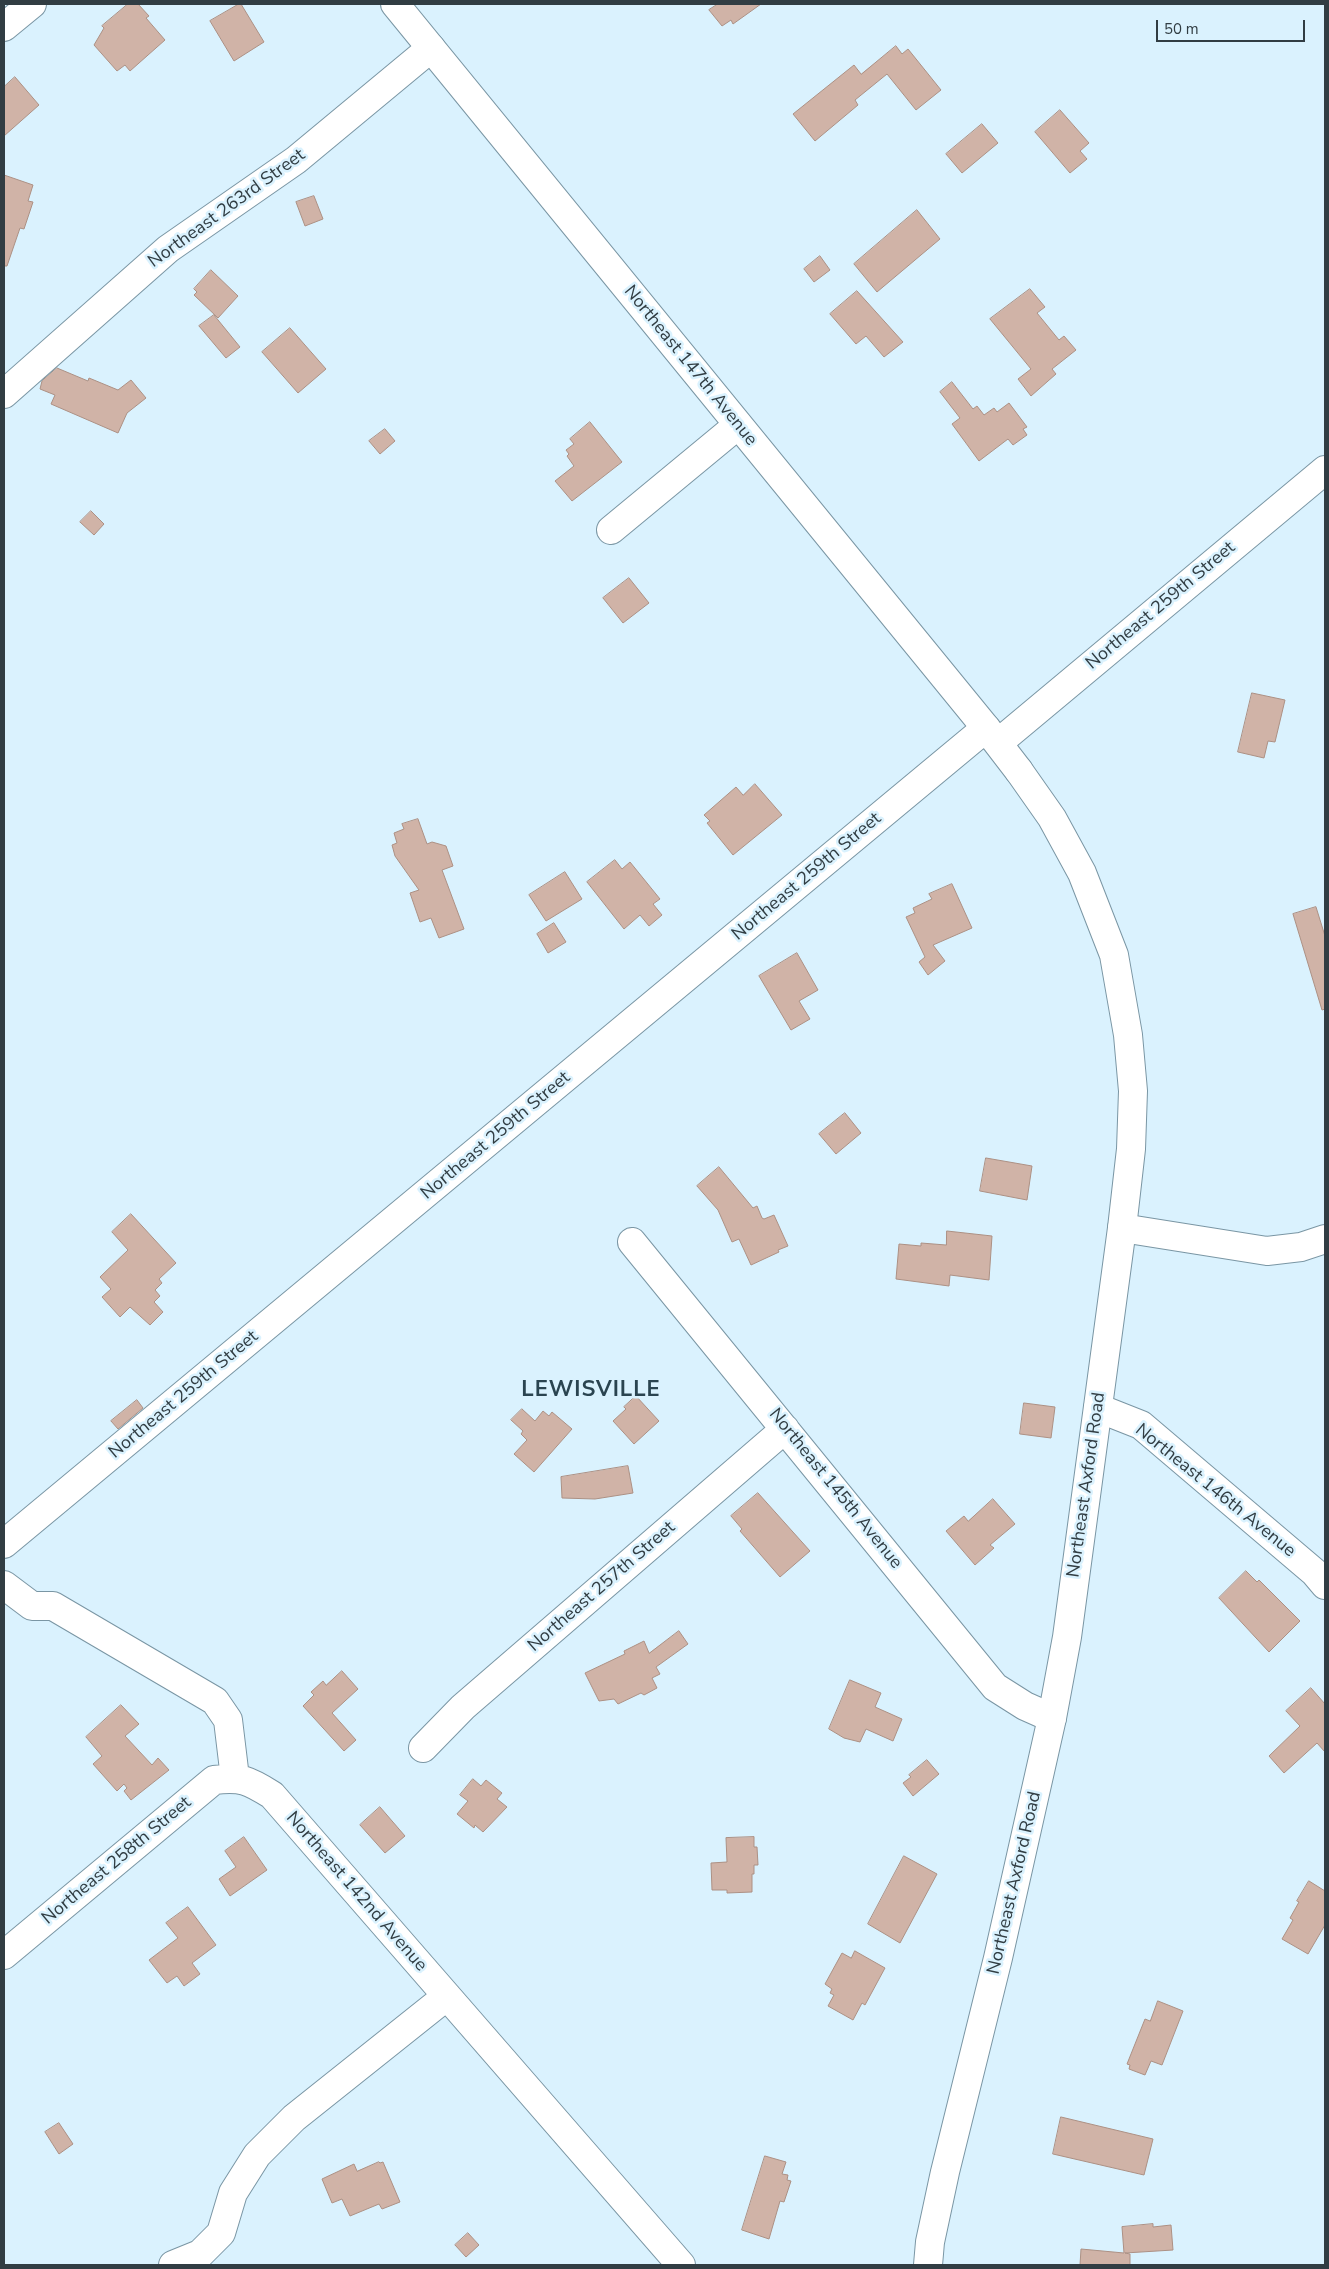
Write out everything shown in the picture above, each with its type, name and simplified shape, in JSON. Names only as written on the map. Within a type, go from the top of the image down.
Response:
[{"type":"street","points":[[4,27],[32,4]]},
{"type":"street","name":"Northeast 147th Avenue","points":[[395,4],[992,735]]},
{"type":"street","name":"Northeast 263rd Street","points":[[4,394],[168,249],[296,160],[431,48]]},
{"type":"street","points":[[611,530],[738,425]]},
{"type":"street","name":"Northeast 259th Street","points":[[9,1534],[202,1381],[992,735],[1325,470]]},
{"type":"street","name":"Northeast Axford Road","points":[[928,2265],[930,2242],[945,2172],[998,1958],[1052,1718],[1067,1637],[1131,1149],[1132,1091],[1128,1035],[1114,955],[1082,873],[1052,818],[992,735]]},
{"type":"street","points":[[1122,1228],[1267,1250],[1301,1247],[1325,1239]]},
{"type":"street","name":"Northeast 145th Avenue","points":[[632,1242],[995,1687],[1025,1706],[1052,1718]]},
{"type":"street","name":"Northeast 146th Avenue","points":[[1098,1408],[1140,1425],[1314,1572],[1325,1585]]},
{"type":"street","name":"Northeast 257th Street","points":[[423,1748],[463,1707],[785,1429]]},
{"type":"street","points":[[4,1584],[32,1606],[53,1606],[215,1701],[228,1720],[235,1778]]},
{"type":"street","name":"Northeast 258th Street","points":[[4,1955],[214,1780],[235,1778]]},
{"type":"street","name":"Northeast 142nd Avenue","points":[[235,1778],[252,1783],[272,1795],[681,2265]]},
{"type":"street","points":[[173,2265],[200,2254],[221,2233],[233,2193],[257,2155],[294,2118],[446,1996]]},
{"type":"building","points":[[128,4],[138,4],[149,16],[146,18],[165,40],[130,71],[125,65],[117,71],[94,45],[104,28],[102,26]]},
{"type":"building","points":[[241,4],[264,42],[234,61],[210,21]]},
{"type":"building","points":[[718,4],[761,4],[733,24],[731,20],[722,26],[709,10]]},
{"type":"building","points":[[896,46],[902,54],[908,49],[941,90],[916,110],[887,74],[855,100],[858,105],[815,141],[793,114],[854,65],[861,74]]},
{"type":"building","points":[[15,77],[39,105],[4,136],[4,87]]},
{"type":"building","points":[[1060,110],[1089,143],[1080,151],[1087,159],[1070,173],[1035,132]]},
{"type":"building","points":[[982,124],[998,143],[962,173],[946,154]]},
{"type":"building","points":[[4,175],[33,185],[28,201],[33,202],[24,229],[20,228],[7,266],[4,266]]},
{"type":"building","points":[[314,196],[323,219],[305,226],[296,202]]},
{"type":"building","points":[[917,210],[940,239],[877,292],[854,264]]},
{"type":"building","points":[[820,256],[830,270],[814,282],[804,269]]},
{"type":"building","points":[[211,270],[238,296],[218,318],[194,295],[197,292],[194,289]]},
{"type":"building","points":[[1030,289],[1045,307],[1037,313],[1059,340],[1064,336],[1076,350],[1052,369],[1056,374],[1031,396],[1018,379],[1031,369],[990,319]]},
{"type":"building","points":[[857,291],[903,342],[884,357],[866,336],[856,344],[830,314]]},
{"type":"building","points":[[214,315],[240,347],[226,358],[199,326]]},
{"type":"building","points":[[290,328],[326,369],[298,393],[262,352]]},
{"type":"building","points":[[57,368],[88,381],[89,378],[118,390],[131,380],[146,398],[127,413],[118,433],[51,404],[55,395],[40,389],[42,381]]},
{"type":"building","points":[[952,382],[973,409],[977,406],[984,415],[994,408],[997,412],[1009,403],[1027,427],[1023,429],[1027,435],[1013,445],[1008,439],[979,461],[952,424],[960,418],[940,392]]},
{"type":"building","points":[[590,422],[622,462],[572,501],[555,481],[574,466],[567,456],[569,454],[566,450],[574,444],[570,439]]},
{"type":"building","points":[[385,429],[395,441],[380,454],[369,441]]},
{"type":"building","points":[[91,511],[104,524],[94,535],[80,522]]},
{"type":"building","points":[[629,578],[649,603],[623,623],[603,598]]},
{"type":"building","points":[[1252,693],[1285,700],[1275,742],[1268,741],[1264,758],[1238,752]]},
{"type":"building","points":[[755,784],[782,815],[733,855],[707,823],[710,821],[704,815],[736,787],[743,795]]},
{"type":"building","points":[[418,819],[427,844],[432,842],[446,846],[453,866],[442,870],[464,929],[439,938],[431,918],[420,922],[410,893],[419,890],[395,856],[392,845],[397,843],[394,833],[404,829],[402,824]]},
{"type":"building","points":[[615,860],[622,869],[630,862],[660,899],[653,904],[662,915],[649,926],[640,915],[624,929],[587,882]]},
{"type":"building","points":[[565,872],[582,899],[546,921],[529,895]]},
{"type":"building","points":[[952,884],[972,928],[933,945],[945,961],[928,975],[919,962],[925,957],[906,917],[915,913],[913,908],[932,899],[929,894]]},
{"type":"building","points":[[1316,907],[1325,936],[1325,1009],[1322,1010],[1293,914]]},
{"type":"building","points":[[554,923],[566,942],[548,953],[537,934]]},
{"type":"building","points":[[797,953],[818,990],[799,1001],[810,1019],[791,1030],[759,976]]},
{"type":"building","points":[[845,1113],[861,1133],[836,1154],[819,1134]]},
{"type":"building","points":[[986,1158],[1032,1166],[1027,1200],[980,1191]]},
{"type":"building","points":[[719,1167],[753,1208],[757,1206],[762,1218],[774,1215],[788,1246],[751,1265],[739,1239],[732,1242],[718,1210],[697,1186]]},
{"type":"building","points":[[131,1214],[176,1263],[159,1279],[162,1283],[155,1290],[160,1296],[154,1302],[163,1312],[150,1325],[130,1307],[120,1317],[102,1297],[111,1289],[100,1277],[128,1250],[112,1232]]},
{"type":"building","points":[[947,1231],[992,1236],[989,1280],[950,1275],[949,1286],[896,1279],[899,1244],[921,1246],[921,1243],[946,1245]]},
{"type":"building","points":[[636,1396],[659,1421],[634,1444],[613,1421]]},
{"type":"building","points":[[137,1400],[143,1408],[118,1429],[111,1421]]},
{"type":"building","points":[[1024,1403],[1055,1407],[1051,1438],[1020,1434]]},
{"type":"building","points":[[522,1409],[535,1421],[543,1411],[549,1416],[552,1412],[572,1429],[534,1472],[514,1454],[527,1440],[521,1434],[523,1431],[511,1420]]},
{"type":"building","points":[[628,1466],[633,1493],[595,1499],[562,1498],[561,1477]]},
{"type":"building","points":[[758,1493],[810,1551],[780,1577],[740,1531],[742,1529],[731,1516]]},
{"type":"building","points":[[993,1499],[1015,1524],[990,1545],[994,1548],[975,1565],[946,1531],[964,1516],[968,1521]]},
{"type":"building","points":[[1246,1571],[1257,1582],[1259,1580],[1300,1621],[1269,1652],[1219,1598]]},
{"type":"building","points":[[679,1631],[688,1644],[656,1667],[660,1674],[652,1678],[657,1688],[644,1695],[641,1693],[618,1704],[614,1699],[599,1701],[585,1673],[625,1654],[624,1651],[644,1641],[649,1653]]},
{"type":"building","points":[[342,1671],[358,1689],[332,1713],[356,1740],[344,1751],[303,1706],[314,1695],[311,1692],[323,1681],[326,1685]]},
{"type":"building","points":[[850,1680],[881,1693],[875,1707],[902,1719],[893,1741],[866,1729],[860,1742],[844,1738],[829,1729]]},
{"type":"building","points":[[1311,1688],[1325,1704],[1325,1752],[1317,1743],[1284,1773],[1269,1756],[1300,1726],[1286,1711]]},
{"type":"building","points":[[121,1705],[139,1724],[125,1736],[152,1765],[158,1758],[169,1770],[131,1800],[124,1791],[127,1788],[124,1784],[117,1791],[93,1764],[102,1756],[86,1737]]},
{"type":"building","points":[[927,1760],[939,1774],[913,1796],[903,1783],[911,1777],[909,1775]]},
{"type":"building","points":[[473,1779],[481,1786],[486,1780],[502,1793],[497,1799],[507,1807],[483,1832],[475,1825],[474,1828],[457,1814],[468,1801],[460,1795]]},
{"type":"building","points":[[380,1807],[405,1836],[385,1853],[360,1825]]},
{"type":"building","points":[[244,1837],[267,1870],[230,1896],[219,1879],[236,1867],[225,1851]]},
{"type":"building","points":[[754,1837],[754,1847],[757,1847],[758,1865],[754,1865],[754,1874],[752,1874],[752,1892],[727,1893],[727,1890],[712,1890],[711,1863],[727,1862],[726,1838]]},
{"type":"building","points":[[904,1856],[937,1874],[900,1943],[868,1924]]},
{"type":"building","points":[[1309,1881],[1325,1891],[1325,1925],[1308,1954],[1282,1939],[1293,1920],[1290,1918],[1299,1902],[1297,1901]]},
{"type":"building","points":[[188,1907],[216,1945],[192,1963],[200,1974],[184,1986],[177,1976],[167,1983],[149,1960],[178,1938],[166,1923]]},
{"type":"building","points":[[855,1951],[885,1968],[865,2005],[862,2003],[853,2020],[828,2006],[834,1995],[830,1993],[832,1989],[825,1984],[842,1953],[851,1958]]},
{"type":"building","points":[[1158,2001],[1183,2011],[1162,2065],[1151,2061],[1145,2075],[1129,2069],[1130,2065],[1127,2064],[1145,2019],[1150,2021]]},
{"type":"building","points":[[1061,2117],[1153,2139],[1144,2175],[1053,2154]]},
{"type":"building","points":[[59,2123],[73,2144],[59,2154],[45,2132]]},
{"type":"building","points":[[765,2156],[786,2162],[782,2174],[788,2175],[787,2180],[791,2181],[784,2202],[780,2201],[769,2239],[742,2230]]},
{"type":"building","points":[[383,2162],[400,2202],[382,2209],[379,2204],[350,2216],[342,2199],[332,2203],[322,2179],[354,2164],[357,2171]]},
{"type":"building","points":[[1153,2224],[1153,2227],[1171,2225],[1173,2250],[1125,2253],[1130,2254],[1130,2265],[1080,2265],[1081,2249],[1124,2253],[1122,2227]]},
{"type":"building","points":[[468,2233],[479,2245],[466,2257],[455,2245]]},
{"type":"district","name":"LEWISVILLE","points":[[591,1391]]}]
